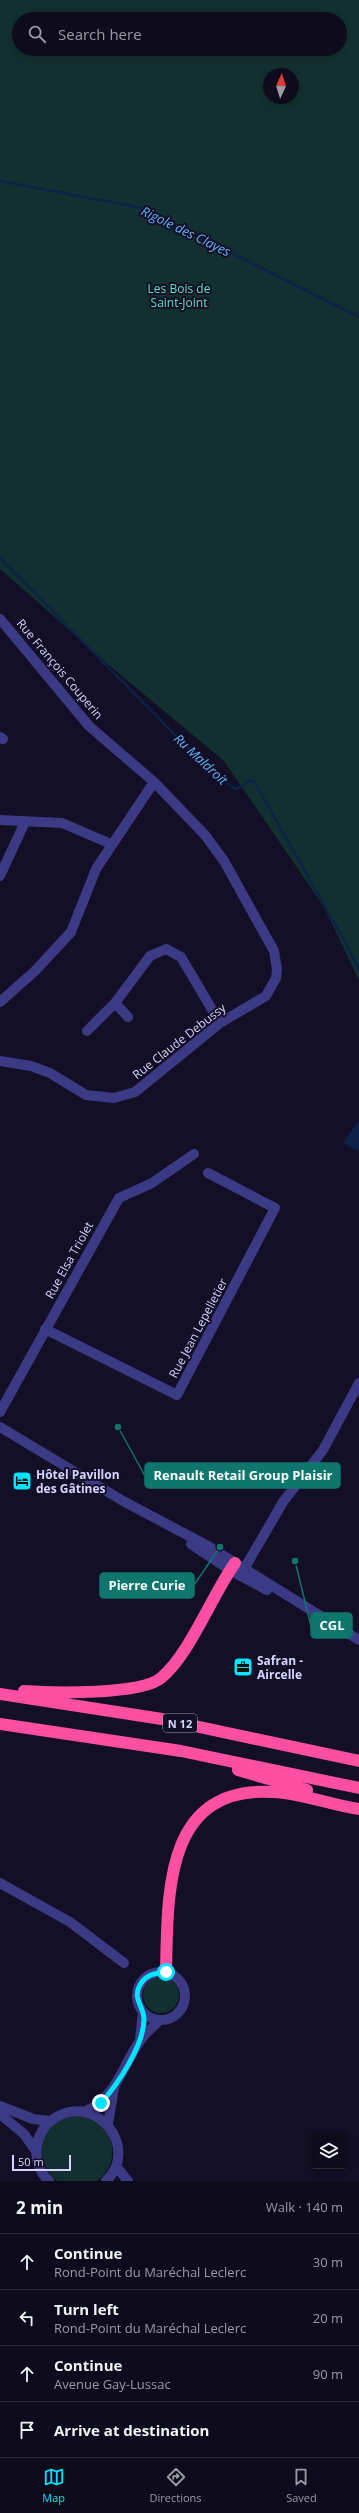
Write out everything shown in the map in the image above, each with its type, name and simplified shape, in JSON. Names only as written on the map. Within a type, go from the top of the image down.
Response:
[{"type":"highway","points":[[0,1690],[30,1691],[136,1688],[160,1679],[177,1661],[237,1569]]},
{"type":"highway","name":"N 12","points":[[0,1694],[162,1719],[359,1761]]},
{"type":"highway","name":"N 12","points":[[0,1724],[156,1748],[359,1788]]},
{"type":"highway","points":[[156,1748],[181,1757],[224,1766],[359,1807]]},
{"type":"highway","points":[[166,1972],[168,1899],[178,1848],[190,1825],[210,1807],[223,1800],[246,1794],[273,1792],[359,1807]]},
{"type":"street","name":"Rue François Couperin","points":[[0,619],[89,726],[154,782]]},
{"type":"street","points":[[0,1002],[35,971],[71,932],[96,869],[111,844],[154,782]]},
{"type":"street","name":"Rue Claude Debussy","points":[[0,1061],[31,1066],[50,1073],[86,1095],[114,1098],[135,1092],[220,1023],[266,996],[276,978],[277,960],[274,950],[224,860],[205,835],[154,782]]},
{"type":"street","points":[[0,820],[62,824],[111,844]]},
{"type":"street","points":[[0,876],[25,822]]},
{"type":"street","points":[[87,1032],[115,1003],[150,956],[166,949],[181,957],[220,1023]]},
{"type":"street","points":[[115,1003],[128,1017]]},
{"type":"street","name":"Rue Elsa Triolet","points":[[0,1412],[119,1198],[152,1183],[194,1154]]},
{"type":"street","name":"Rue Jean Lepelletier","points":[[45,1329],[177,1396],[275,1208],[208,1173]]},
{"type":"street","points":[[237,1569],[283,1502],[323,1450],[359,1382]]},
{"type":"street","points":[[0,1427],[359,1640]]},
{"type":"street","points":[[0,1883],[70,1922],[124,1963]]},
{"type":"street","points":[[86,2111],[100,2104],[114,2088],[140,2040],[160,2020],[176,2015],[184,2003],[184,1987],[179,1980],[166,1972],[154,1973],[144,1978],[139,1985],[137,2001],[143,2012],[140,2040]]},
{"type":"street","points":[[143,2012],[160,2020]]},
{"type":"street","points":[[108,2124],[114,2088]]},
{"type":"street","points":[[0,2106],[33,2119],[50,2121]]},
{"type":"street","points":[[36,2151],[42,2130],[50,2121],[61,2114],[73,2111],[86,2111],[98,2116],[108,2124],[118,2144],[116,2166],[106,2181]]},
{"type":"street","points":[[0,2114],[24,2134],[36,2151],[40,2169],[46,2180]]},
{"type":"street","points":[[116,2166],[128,2181]]},
{"type":"green space","name":"Les Bois de Saint-Joint","points":[[0,0],[359,0],[359,980],[324,907],[224,761],[117,672],[0,569]]},
{"type":"green space","points":[[165,1977],[174,1982],[178,1988],[178,2002],[174,2008],[165,2013],[157,2013],[148,2008],[144,2002],[143,1991],[148,1982],[154,1978]]},
{"type":"green space","points":[[68,2116],[82,2116],[102,2125],[107,2132],[112,2147],[111,2162],[108,2169],[97,2181],[57,2181],[45,2165],[42,2155],[44,2136],[49,2128],[56,2122]]},
{"type":"water","points":[[359,1120],[359,1152],[343,1143]]},
{"type":"waterway","name":"Rigole des Clayes","points":[[0,181],[142,208],[359,317]]},
{"type":"waterway","name":"Ru Maldroit","points":[[0,558],[206,766],[234,788],[237,789],[250,780],[255,783],[344,940],[359,970]]},
{"type":"place","name":"Renault Retail Group Plaisir","points":[[118,1427]]},
{"type":"place","name":"Hôtel Pavillon des Gâtines","points":[[22,1481]]},
{"type":"place","name":"Pierre Curie","points":[[220,1547]]},
{"type":"place","name":"CGL","points":[[295,1561]]},
{"type":"place","name":"Safran - Aircelle","points":[[243,1667]]},
{"type":"route","points":[[101,2103],[114,2088],[140,2040],[144,2020],[143,2012],[137,2001],[139,1985],[144,1978],[154,1973],[166,1972]]}]
